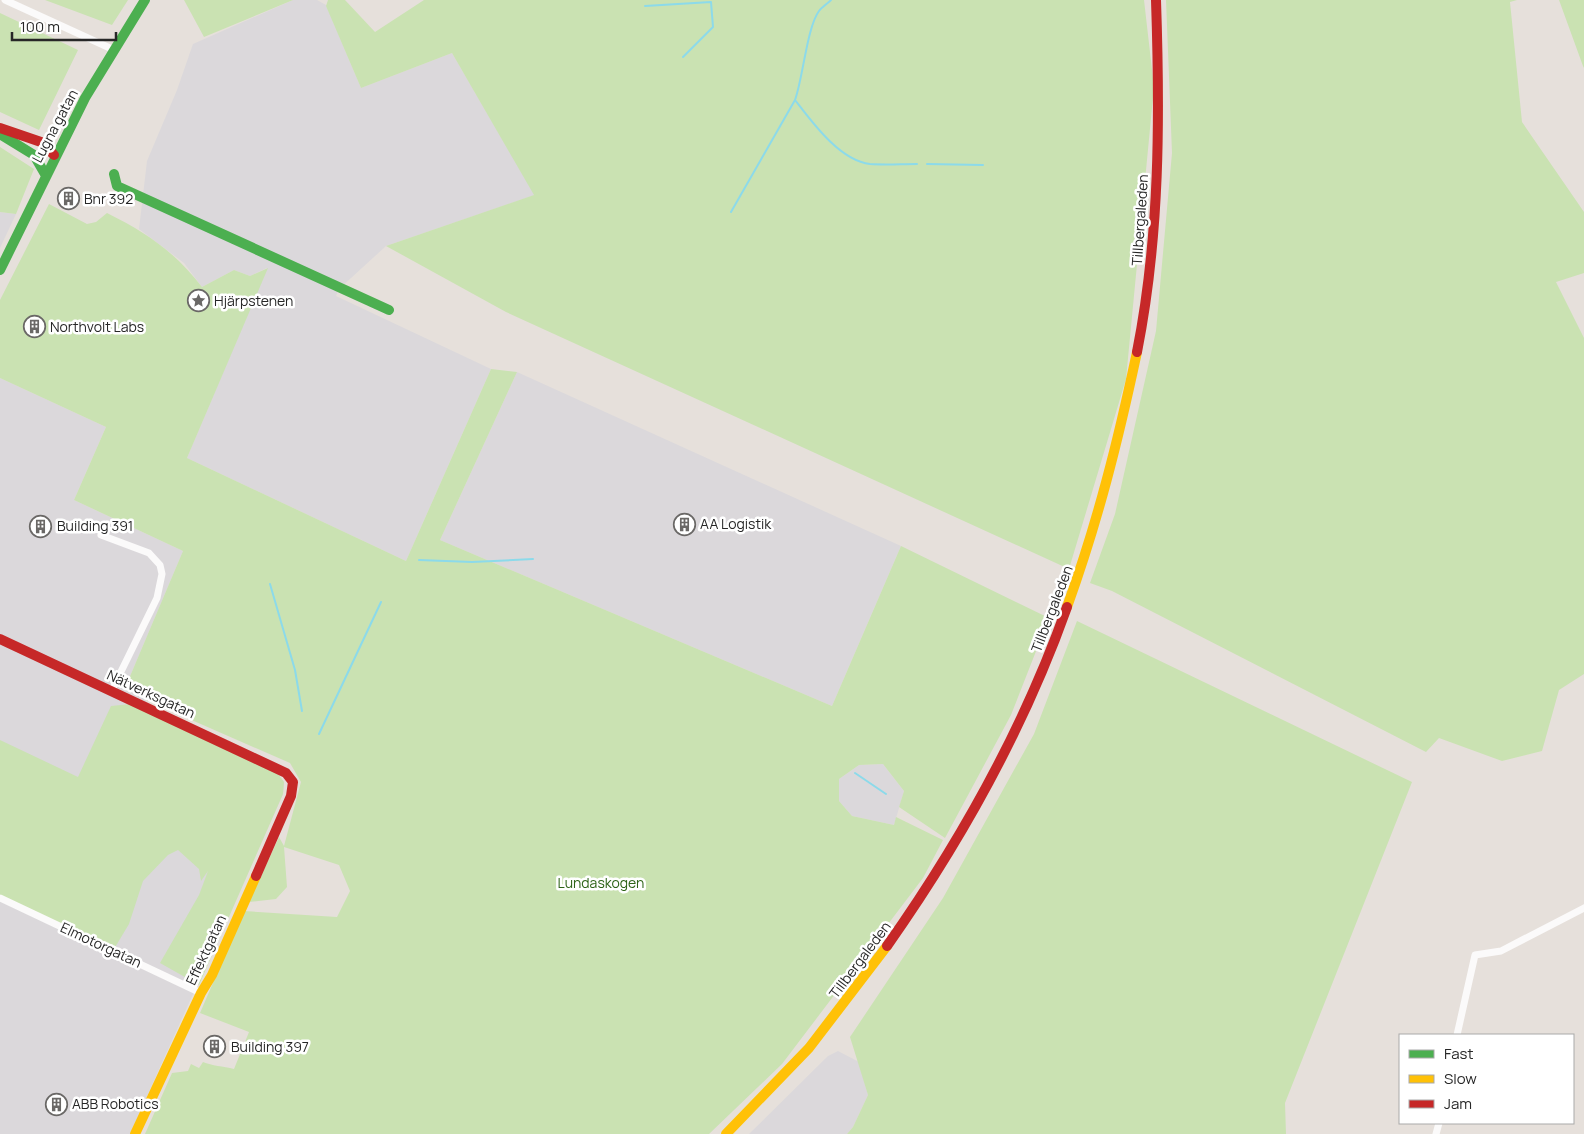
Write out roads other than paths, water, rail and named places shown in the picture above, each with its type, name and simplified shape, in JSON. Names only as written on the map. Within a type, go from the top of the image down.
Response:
[{"type":"main road","name":"Lugna gatan","points":[[0,270],[54,155],[112,49],[145,0]]},
{"type":"main road","name":"Tillbergaleden","points":[[726,1134],[808,1050],[869,972],[917,904],[957,841],[998,766],[1033,695],[1078,584],[1118,445],[1148,291],[1158,148],[1156,0]]},
{"type":"main road","points":[[0,131],[54,155]]},
{"type":"main road","points":[[0,131],[34,155],[45,174]]},
{"type":"main road","points":[[114,174],[117,186],[389,310]]},
{"type":"main road","name":"Nätverksgatan","points":[[0,639],[280,769],[289,776]]},
{"type":"main road","name":"Effektgatan","points":[[135,1134],[201,992],[212,975],[291,796],[293,782],[289,776]]},
{"type":"street","points":[[5,0],[112,49]]},
{"type":"street","points":[[101,535],[149,553],[160,565],[162,574],[157,598],[112,690]]},
{"type":"street","name":"Elmotorgatan","points":[[0,898],[201,992]]},
{"type":"street","points":[[1457,1034],[1475,955],[1501,951],[1584,908]]},
{"type":"waterway","points":[[795,100],[811,29],[820,10],[831,0]]},
{"type":"waterway","points":[[645,6],[711,2],[713,27],[683,57]]},
{"type":"waterway","points":[[731,212],[795,100],[828,139],[848,156],[870,164],[917,164]]},
{"type":"waterway","points":[[927,164],[983,165]]},
{"type":"waterway","points":[[419,560],[472,562],[533,559]]},
{"type":"waterway","points":[[270,584],[295,670],[302,711]]},
{"type":"waterway","points":[[319,734],[381,602]]},
{"type":"waterway","points":[[855,773],[886,794]]},
{"type":"place","name":"Bnr 392","points":[[68,199]]},
{"type":"place","name":"Hjärpstenen","points":[[198,301]]},
{"type":"place","name":"Northvolt Labs","points":[[34,327]]},
{"type":"place","name":"AA Logistik","points":[[684,524]]},
{"type":"place","name":"Building 391","points":[[41,526]]},
{"type":"place","name":"Building 397","points":[[215,1047]]},
{"type":"place","name":"ABB Robotics","points":[[56,1104]]},
{"type":"park label","name":"Lundaskogen","points":[[601,883]]}]
